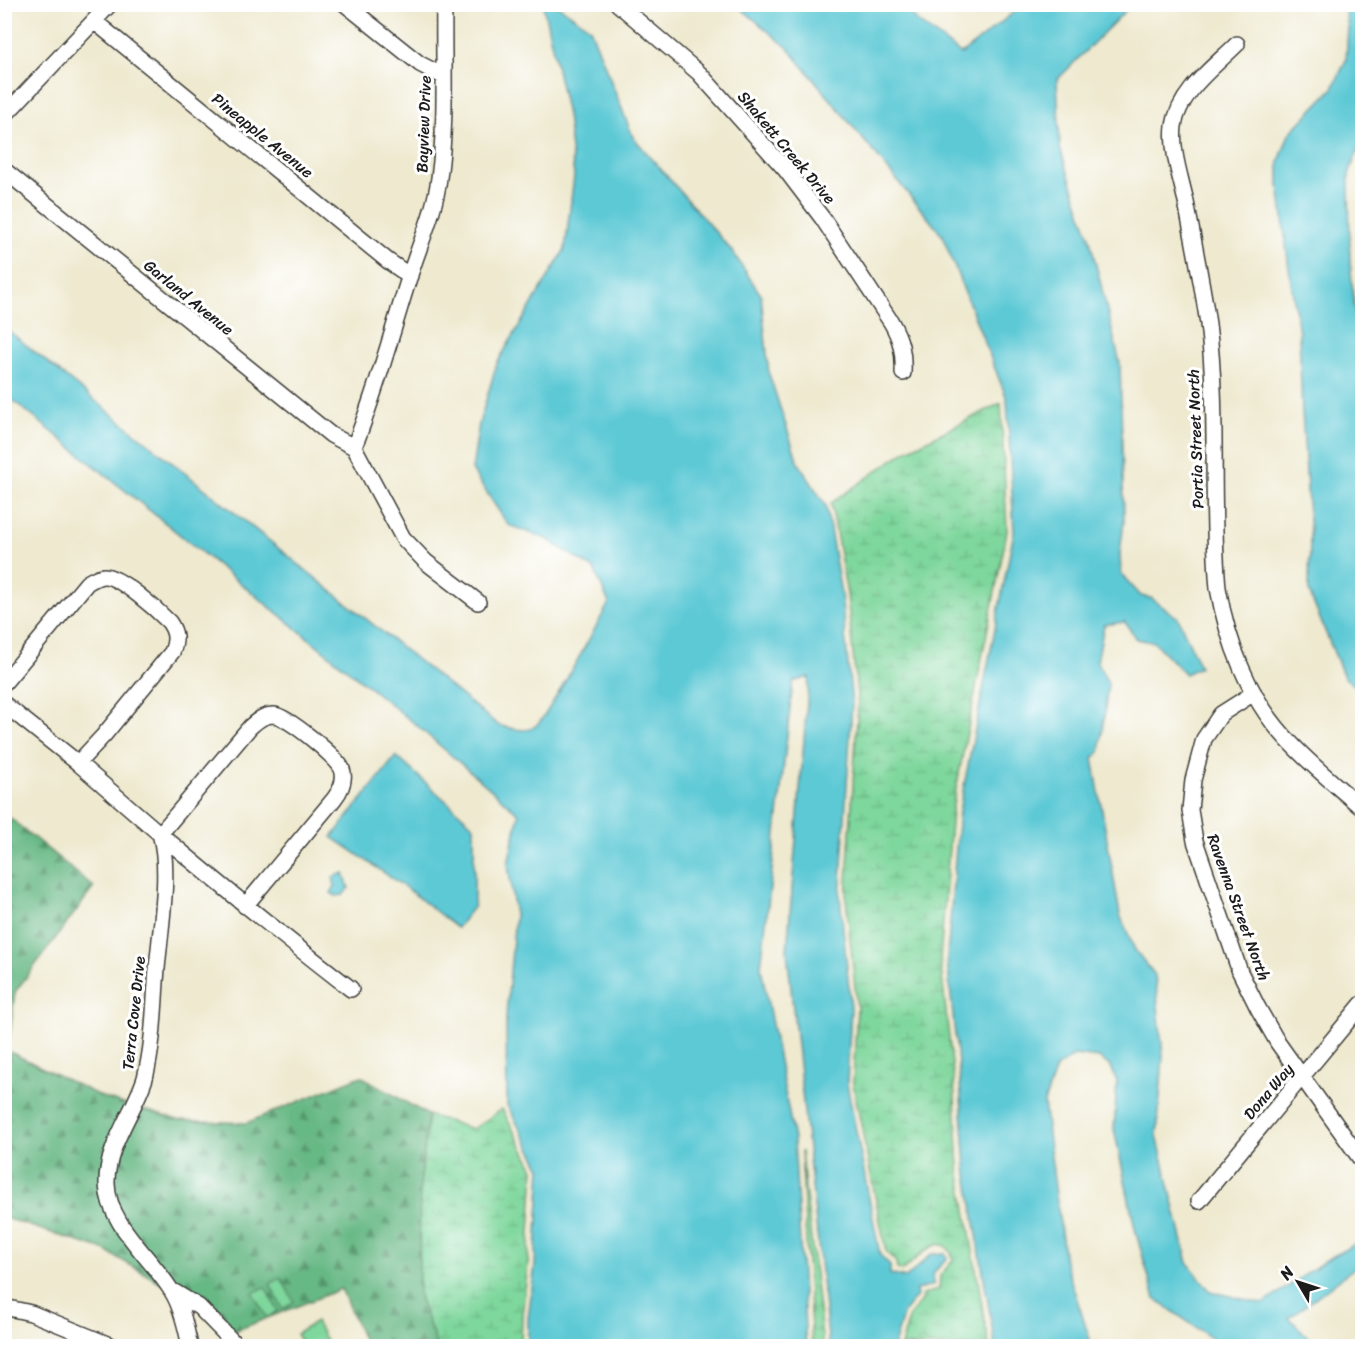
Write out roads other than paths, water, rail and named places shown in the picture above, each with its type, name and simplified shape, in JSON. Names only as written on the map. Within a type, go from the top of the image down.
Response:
[{"type":"street","points":[[4,116],[110,4]]},
{"type":"street","points":[[345,4],[420,64],[443,76]]},
{"type":"street","name":"Bayview Drive","points":[[410,276],[429,220],[439,180],[442,144],[444,4]]},
{"type":"street","name":"Shakett Creek Drive","points":[[618,4],[699,73],[803,191],[891,321],[901,342],[903,373]]},
{"type":"street","name":"Pineapple Avenue","points":[[94,21],[388,261],[410,276]]},
{"type":"street","name":"Portia Street North","points":[[1237,44],[1182,101],[1176,118],[1174,138],[1208,326],[1212,371],[1218,588],[1222,612],[1230,637],[1264,711],[1285,737],[1362,808]]},
{"type":"street","name":"Garland Avenue","points":[[4,170],[331,435],[354,447]]},
{"type":"street","points":[[410,276],[373,398],[354,447],[403,538],[426,562],[478,602]]},
{"type":"street","points":[[4,683],[87,583],[103,576],[115,578],[165,618],[175,631],[175,644],[172,652],[78,763]]},
{"type":"street","name":"Ravenna Street North","points":[[1254,693],[1221,714],[1204,739],[1193,780],[1190,810],[1192,827],[1240,972],[1278,1044],[1362,1161]]},
{"type":"street","points":[[4,704],[78,763],[245,906],[351,989]]},
{"type":"street","points":[[160,834],[260,718],[271,715],[287,720],[334,759],[342,769],[343,775],[338,794],[245,906]]},
{"type":"street","name":"Terra Cove Drive","points":[[160,834],[164,851],[164,882],[149,1062],[140,1093],[110,1158],[107,1183],[108,1195],[115,1215],[170,1290],[183,1316],[190,1347]]},
{"type":"street","name":"Dona Way","points":[[1199,1200],[1362,1004]]},
{"type":"street","points":[[170,1290],[199,1307],[237,1347]]},
{"type":"street","points":[[4,1307],[31,1313],[112,1347]]},
{"type":"street","points":[[216,1325],[221,1347]]},
{"type":"water","points":[[543,5],[557,5],[590,28],[633,137],[732,251],[761,295],[769,374],[798,462],[826,506],[841,594],[852,704],[840,897],[851,1008],[847,1084],[880,1255],[890,1265],[890,1274],[906,1278],[931,1254],[945,1253],[947,1259],[933,1273],[933,1285],[916,1290],[917,1296],[904,1312],[894,1346],[829,1346],[787,951],[809,677],[793,682],[761,967],[794,1139],[806,1346],[528,1346],[528,1318],[535,1265],[541,1168],[507,1105],[506,1017],[515,916],[508,864],[519,814],[415,724],[5,394],[5,328],[498,725],[522,730],[531,729],[537,725],[559,693],[609,603],[594,569],[547,539],[508,525],[472,470],[479,424],[497,363],[565,249],[574,176],[567,115]]},
{"type":"water","points":[[737,5],[904,5],[917,21],[961,54],[1023,5],[1131,5],[1057,80],[1060,148],[1089,236],[1120,363],[1124,521],[1120,553],[1121,574],[1141,596],[1151,598],[1178,618],[1200,667],[1185,674],[1154,642],[1136,639],[1125,622],[1104,625],[1097,662],[1108,683],[1100,752],[1093,758],[1120,915],[1135,950],[1155,975],[1163,1056],[1157,1136],[1188,1263],[1210,1291],[1263,1304],[1326,1260],[1362,1240],[1362,1262],[1289,1318],[1317,1346],[1223,1346],[1155,1299],[1136,1233],[1114,1129],[1117,1082],[1111,1067],[1099,1058],[1075,1055],[1056,1068],[1044,1103],[1065,1262],[1092,1346],[995,1346],[966,1168],[960,1082],[947,959],[959,811],[1014,532],[1007,399],[942,235],[788,48]]},
{"type":"water","points":[[1344,5],[1362,5],[1362,146],[1349,174],[1350,261],[1362,385],[1362,691],[1344,677],[1309,592],[1310,534],[1299,333],[1279,184],[1279,162],[1289,134],[1333,88],[1346,60],[1348,27]]},
{"type":"water","points":[[396,756],[474,826],[474,906],[457,928],[409,890],[332,837]]},
{"type":"water","points":[[344,873],[349,888],[343,895],[336,896],[331,893],[335,886],[333,877]]}]
